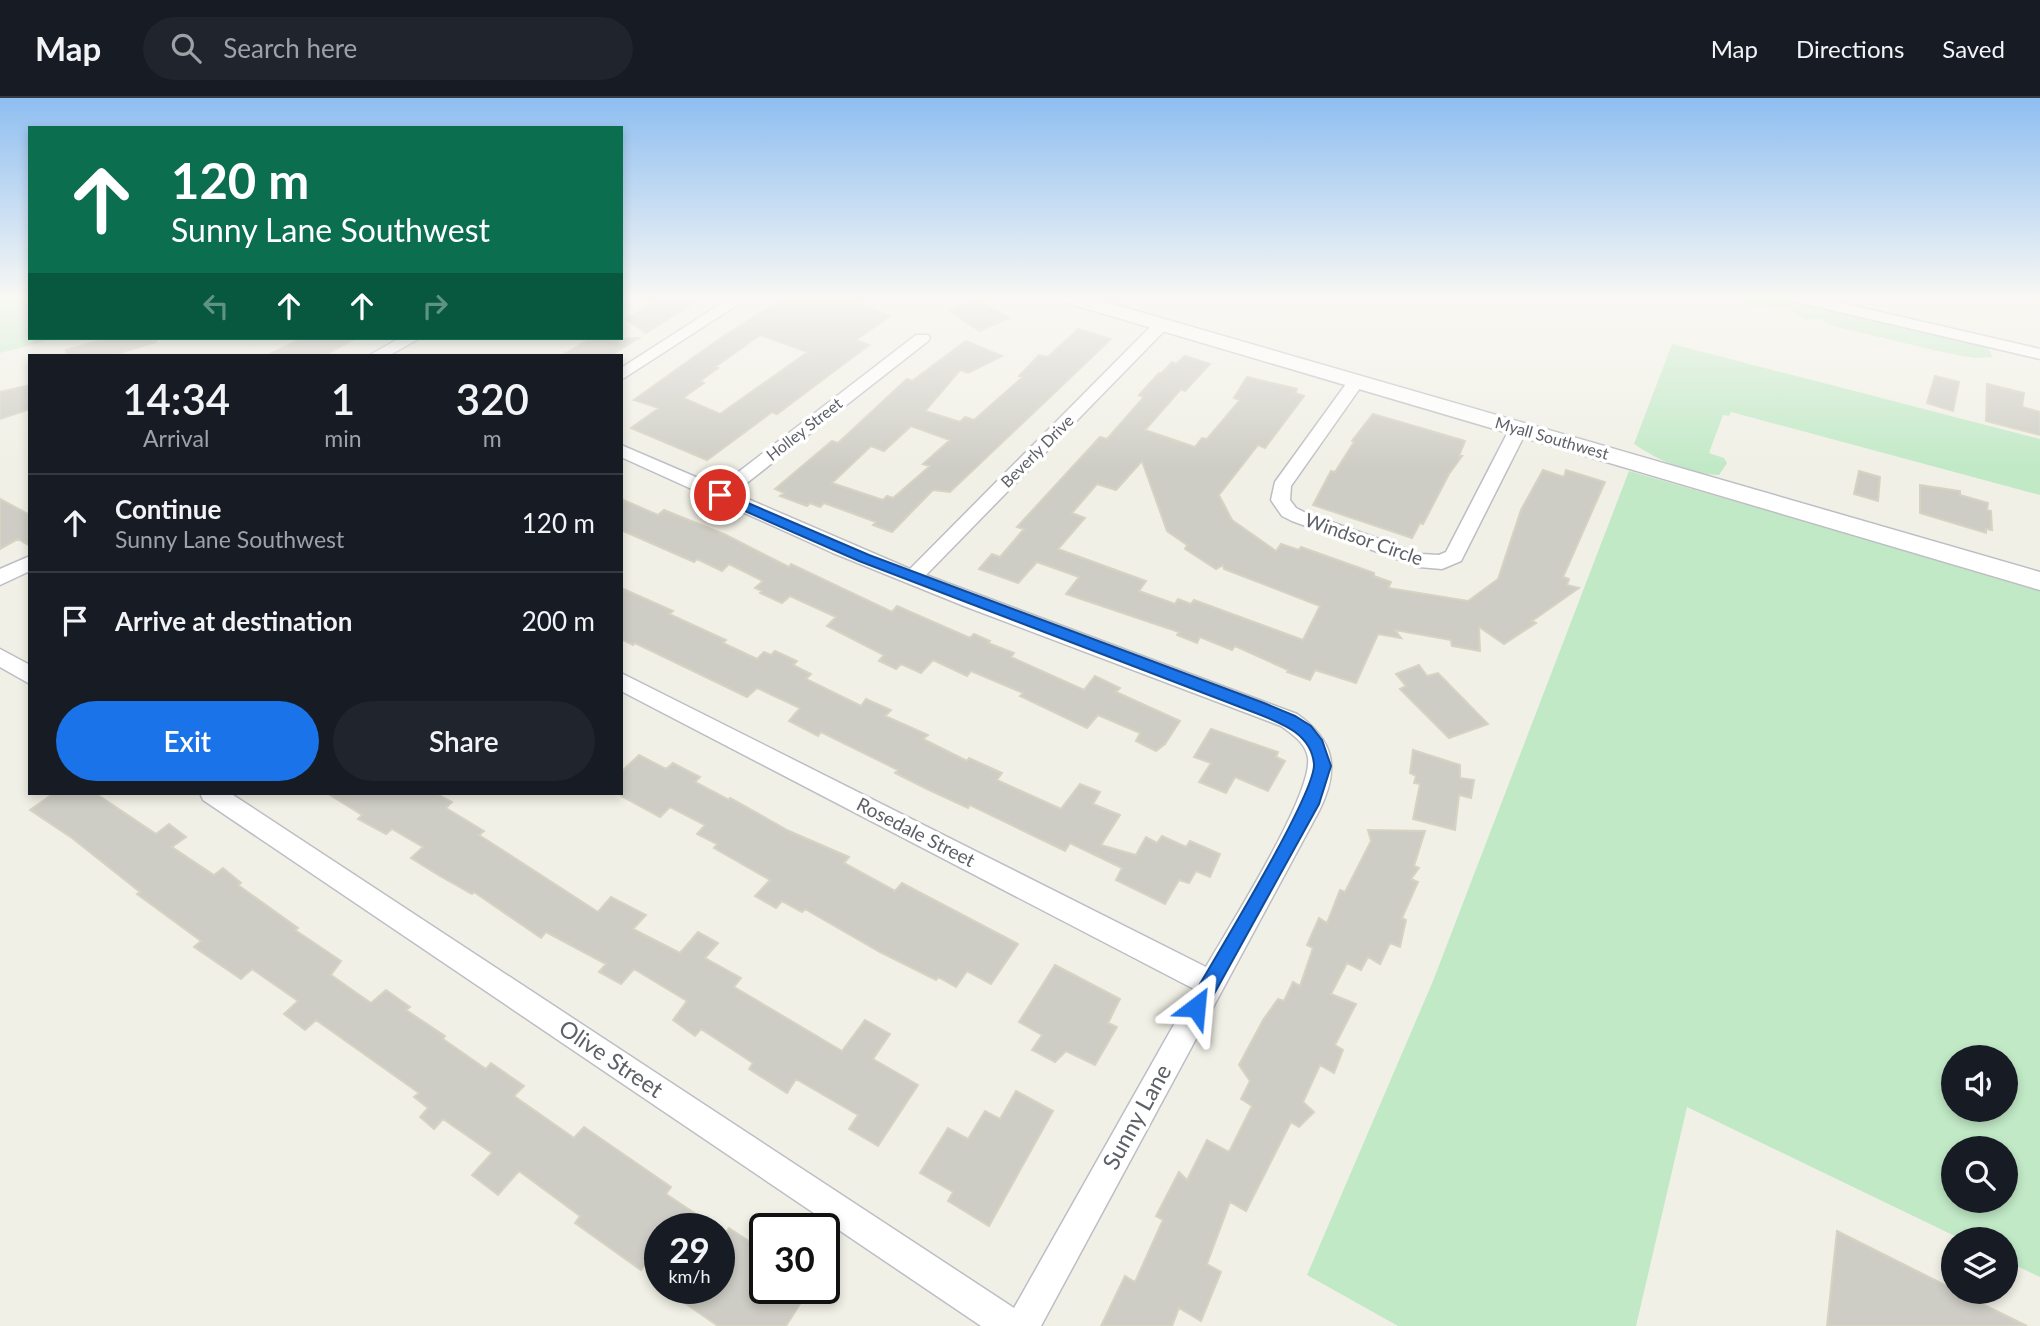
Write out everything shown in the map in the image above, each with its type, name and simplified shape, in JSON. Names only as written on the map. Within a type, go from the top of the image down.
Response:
[{"type":"street","points":[[623,374],[655,353]]},
{"type":"street","name":"Holley Street","points":[[720,495],[902,353]]},
{"type":"street","name":"Beverly Drive","points":[[913,577],[1133,353]]},
{"type":"street","name":"Myall Southwest","points":[[1262,353],[2040,581]]},
{"type":"street","name":"Windsor Circle","points":[[1357,381],[1282,486],[1280,499],[1289,512],[1299,517],[1419,560],[1442,562],[1454,556],[1519,428]]},
{"type":"street","name":"Sunny Lane","points":[[623,451],[913,577],[1289,720],[1305,730],[1314,740],[1322,766],[1310,804],[1023,1326]]},
{"type":"street","points":[[0,578],[28,563]]},
{"type":"street","points":[[0,657],[28,675]]},
{"type":"street","name":"Rosedale Street","points":[[623,682],[1210,983]]},
{"type":"street","name":"Olive Street","points":[[215,795],[1011,1326]]},
{"type":"green space","points":[[1668,353],[1708,353],[2040,439],[2040,495],[1731,412],[1729,416],[1723,415],[1709,453],[1724,458],[1727,463],[1719,475],[1674,466],[1634,444]]},
{"type":"green space","points":[[1949,353],[1991,353],[1993,357],[1974,358]]},
{"type":"green space","points":[[1629,471],[2040,589],[2040,1277],[2018,1267],[2018,1227],[1941,1227],[1941,1229],[1687,1107],[1636,1326],[1398,1326],[1307,1275],[1433,981]]},
{"type":"building","points":[[67,353],[119,353],[116,354]]},
{"type":"building","points":[[271,353],[328,353],[327,354]]},
{"type":"building","points":[[566,353],[614,353],[613,354]]},
{"type":"building","points":[[699,353],[734,353],[700,381],[704,383],[683,398],[720,414],[806,353],[858,353],[777,414],[772,412],[707,460],[631,428],[659,408],[634,400]]},
{"type":"building","points":[[949,353],[996,353],[1002,356],[968,373],[960,370],[925,411],[960,422],[965,417],[974,420],[1023,377],[1019,376],[1039,355],[1048,357],[1052,353],[1096,353],[950,492],[933,490],[892,532],[873,525],[876,522],[824,503],[820,507],[810,503],[807,506],[780,496],[784,493],[775,489],[832,441],[838,443],[907,379],[912,381]],"holes":[[[911,426],[950,440],[923,464],[930,466],[893,498],[887,496],[883,500],[832,483],[871,446],[884,451]]]},
{"type":"building","points":[[1185,356],[1210,364],[1185,391],[1181,389],[1145,430],[1195,447],[1202,438],[1207,439],[1240,400],[1234,398],[1247,377],[1297,389],[1295,393],[1304,396],[1265,448],[1258,445],[1219,495],[1232,520],[1276,551],[1281,544],[1299,550],[1301,547],[1374,573],[1374,576],[1391,582],[1388,588],[1468,601],[1498,579],[1521,510],[1543,470],[1564,477],[1566,470],[1605,482],[1563,577],[1569,579],[1567,585],[1579,588],[1532,621],[1536,623],[1504,644],[1479,627],[1480,651],[1452,646],[1451,640],[1395,630],[1401,638],[1378,634],[1356,683],[1315,670],[1310,680],[1287,672],[1288,670],[1235,646],[1232,650],[1200,637],[1197,643],[1177,635],[1179,632],[1066,594],[1079,577],[1037,562],[1018,583],[979,569],[992,554],[1000,557],[1024,529],[1017,527],[1100,437],[1107,439],[1144,397],[1139,395],[1159,373],[1172,362],[1176,364]],"holes":[[[1142,461],[1167,531],[1187,545],[1185,549],[1216,569],[1223,565],[1224,569],[1320,606],[1303,640],[1194,600],[1191,604],[1178,599],[1175,604],[1139,591],[1146,581],[1058,549],[1085,518],[1072,513],[1097,484],[1116,490]]]},
{"type":"building","points":[[1935,376],[1959,382],[1953,411],[1927,403]]},
{"type":"building","points":[[1987,384],[2024,393],[2022,407],[2040,412],[2040,435],[1986,421]]},
{"type":"building","points":[[28,385],[28,410],[0,419],[0,392]]},
{"type":"building","points":[[1373,414],[1465,441],[1459,456],[1462,456],[1449,474],[1423,524],[1420,523],[1412,538],[1313,505],[1331,471],[1335,472],[1354,442],[1352,441]]},
{"type":"building","points":[[1859,471],[1880,477],[1878,501],[1854,494]]},
{"type":"building","points":[[1920,485],[1960,491],[1960,495],[1988,503],[1992,530],[1986,529],[1986,533],[1920,513]]},
{"type":"building","points":[[0,499],[28,514],[28,545],[18,539],[0,549]]},
{"type":"building","points":[[623,500],[658,515],[664,510],[726,535],[789,567],[791,564],[892,612],[897,606],[970,638],[974,634],[990,641],[988,643],[1014,653],[1011,657],[1084,690],[1095,676],[1120,688],[1116,692],[1180,721],[1165,744],[1156,751],[1136,741],[1140,733],[1098,715],[1087,728],[1020,696],[1023,693],[971,671],[967,676],[933,660],[921,673],[901,664],[896,669],[879,661],[884,655],[827,626],[836,617],[790,596],[782,603],[760,593],[762,591],[755,588],[763,581],[729,564],[722,571],[697,559],[694,562],[623,531]]},
{"type":"building","points":[[623,589],[673,611],[669,614],[726,640],[723,643],[757,659],[764,652],[771,655],[775,651],[797,661],[793,665],[811,674],[806,679],[861,706],[866,699],[891,710],[885,716],[928,735],[923,739],[967,761],[969,758],[1002,773],[997,780],[1061,809],[1080,784],[1100,792],[1093,804],[1120,815],[1101,845],[1136,855],[1146,837],[1157,843],[1162,836],[1186,847],[1190,841],[1220,854],[1210,877],[1196,871],[1189,883],[1179,880],[1165,904],[1116,880],[1122,868],[1070,843],[1065,851],[970,805],[968,808],[927,789],[895,773],[898,770],[821,732],[818,736],[789,721],[800,708],[757,688],[747,697],[635,643],[633,645],[623,640]]},
{"type":"building","points":[[1419,665],[1427,676],[1438,673],[1488,724],[1449,738],[1400,689],[1406,686],[1396,674]]},
{"type":"building","points":[[1211,729],[1278,752],[1276,757],[1285,761],[1268,791],[1235,777],[1226,793],[1199,782],[1211,763],[1194,757]]},
{"type":"building","points":[[1413,750],[1460,765],[1460,778],[1474,780],[1471,798],[1459,795],[1455,830],[1413,819],[1420,784],[1414,783],[1416,776],[1410,773]]},
{"type":"building","points":[[639,755],[666,769],[673,763],[700,777],[695,782],[789,831],[849,857],[844,863],[895,891],[902,883],[1018,944],[991,984],[967,971],[956,987],[938,977],[936,980],[805,909],[802,912],[782,901],[776,908],[755,896],[770,880],[714,848],[717,844],[697,834],[705,825],[670,807],[660,817],[621,796],[623,770]]},
{"type":"building","points":[[51,795],[98,795],[156,834],[169,824],[186,837],[172,847],[214,875],[223,868],[241,883],[238,885],[298,928],[295,930],[341,961],[331,975],[371,1003],[386,990],[410,1007],[406,1010],[445,1036],[443,1039],[486,1069],[491,1063],[524,1086],[514,1096],[574,1138],[584,1127],[671,1187],[666,1194],[694,1213],[644,1213],[644,1266],[641,1270],[575,1223],[580,1216],[519,1171],[498,1195],[472,1175],[492,1153],[443,1119],[434,1129],[420,1117],[428,1108],[414,1097],[419,1093],[316,1020],[305,1030],[284,1014],[298,1001],[252,969],[241,979],[194,947],[201,941],[137,894],[140,892],[72,838],[30,810]]},
{"type":"building","points":[[330,795],[439,795],[452,802],[446,808],[484,831],[479,835],[598,912],[611,897],[646,915],[633,929],[680,953],[698,932],[718,943],[705,958],[741,978],[734,987],[842,1051],[865,1020],[890,1034],[873,1059],[918,1085],[878,1146],[849,1129],[858,1115],[796,1079],[787,1093],[749,1069],[753,1063],[701,1029],[695,1036],[673,1020],[687,1001],[634,969],[621,984],[599,972],[606,964],[546,932],[541,938],[474,892],[472,894],[411,858],[423,847],[392,829],[386,834],[358,819],[362,815]]},
{"type":"building","points":[[1368,830],[1425,831],[1414,866],[1419,868],[1411,879],[1418,882],[1402,918],[1406,920],[1400,947],[1390,943],[1380,964],[1368,957],[1361,970],[1347,963],[1331,994],[1356,1004],[1335,1045],[1343,1050],[1334,1073],[1320,1065],[1303,1102],[1314,1112],[1299,1127],[1291,1122],[1246,1211],[1230,1202],[1207,1264],[1221,1272],[1201,1321],[1179,1308],[1172,1326],[1101,1326],[1125,1276],[1135,1282],[1163,1220],[1156,1216],[1179,1172],[1187,1180],[1207,1140],[1229,1152],[1252,1106],[1241,1099],[1250,1081],[1239,1065],[1263,1020],[1278,999],[1284,1001],[1293,982],[1300,986],[1313,948],[1307,945],[1319,918],[1327,923],[1340,890],[1345,892],[1371,841]]},
{"type":"building","points":[[1055,965],[1120,999],[1108,1023],[1117,1027],[1095,1065],[1066,1051],[1055,1062],[1032,1050],[1042,1035],[1019,1022]]},
{"type":"building","points":[[1016,1091],[1053,1111],[989,1226],[948,1201],[953,1192],[920,1173],[948,1128],[968,1139],[985,1111],[1000,1119]]},
{"type":"building","points":[[1837,1231],[1941,1283],[1941,1304],[1982,1304],[2027,1326],[1827,1326]]},
{"type":"building","points":[[735,1232],[749,1241],[749,1304],[800,1304],[786,1326],[718,1326],[686,1304],[735,1304]]},
{"type":"route","points":[[720,495],[840,548],[971,601],[1258,708],[1289,720],[1305,730],[1319,751],[1322,766],[1318,784],[1310,804],[1196,1007]]}]
